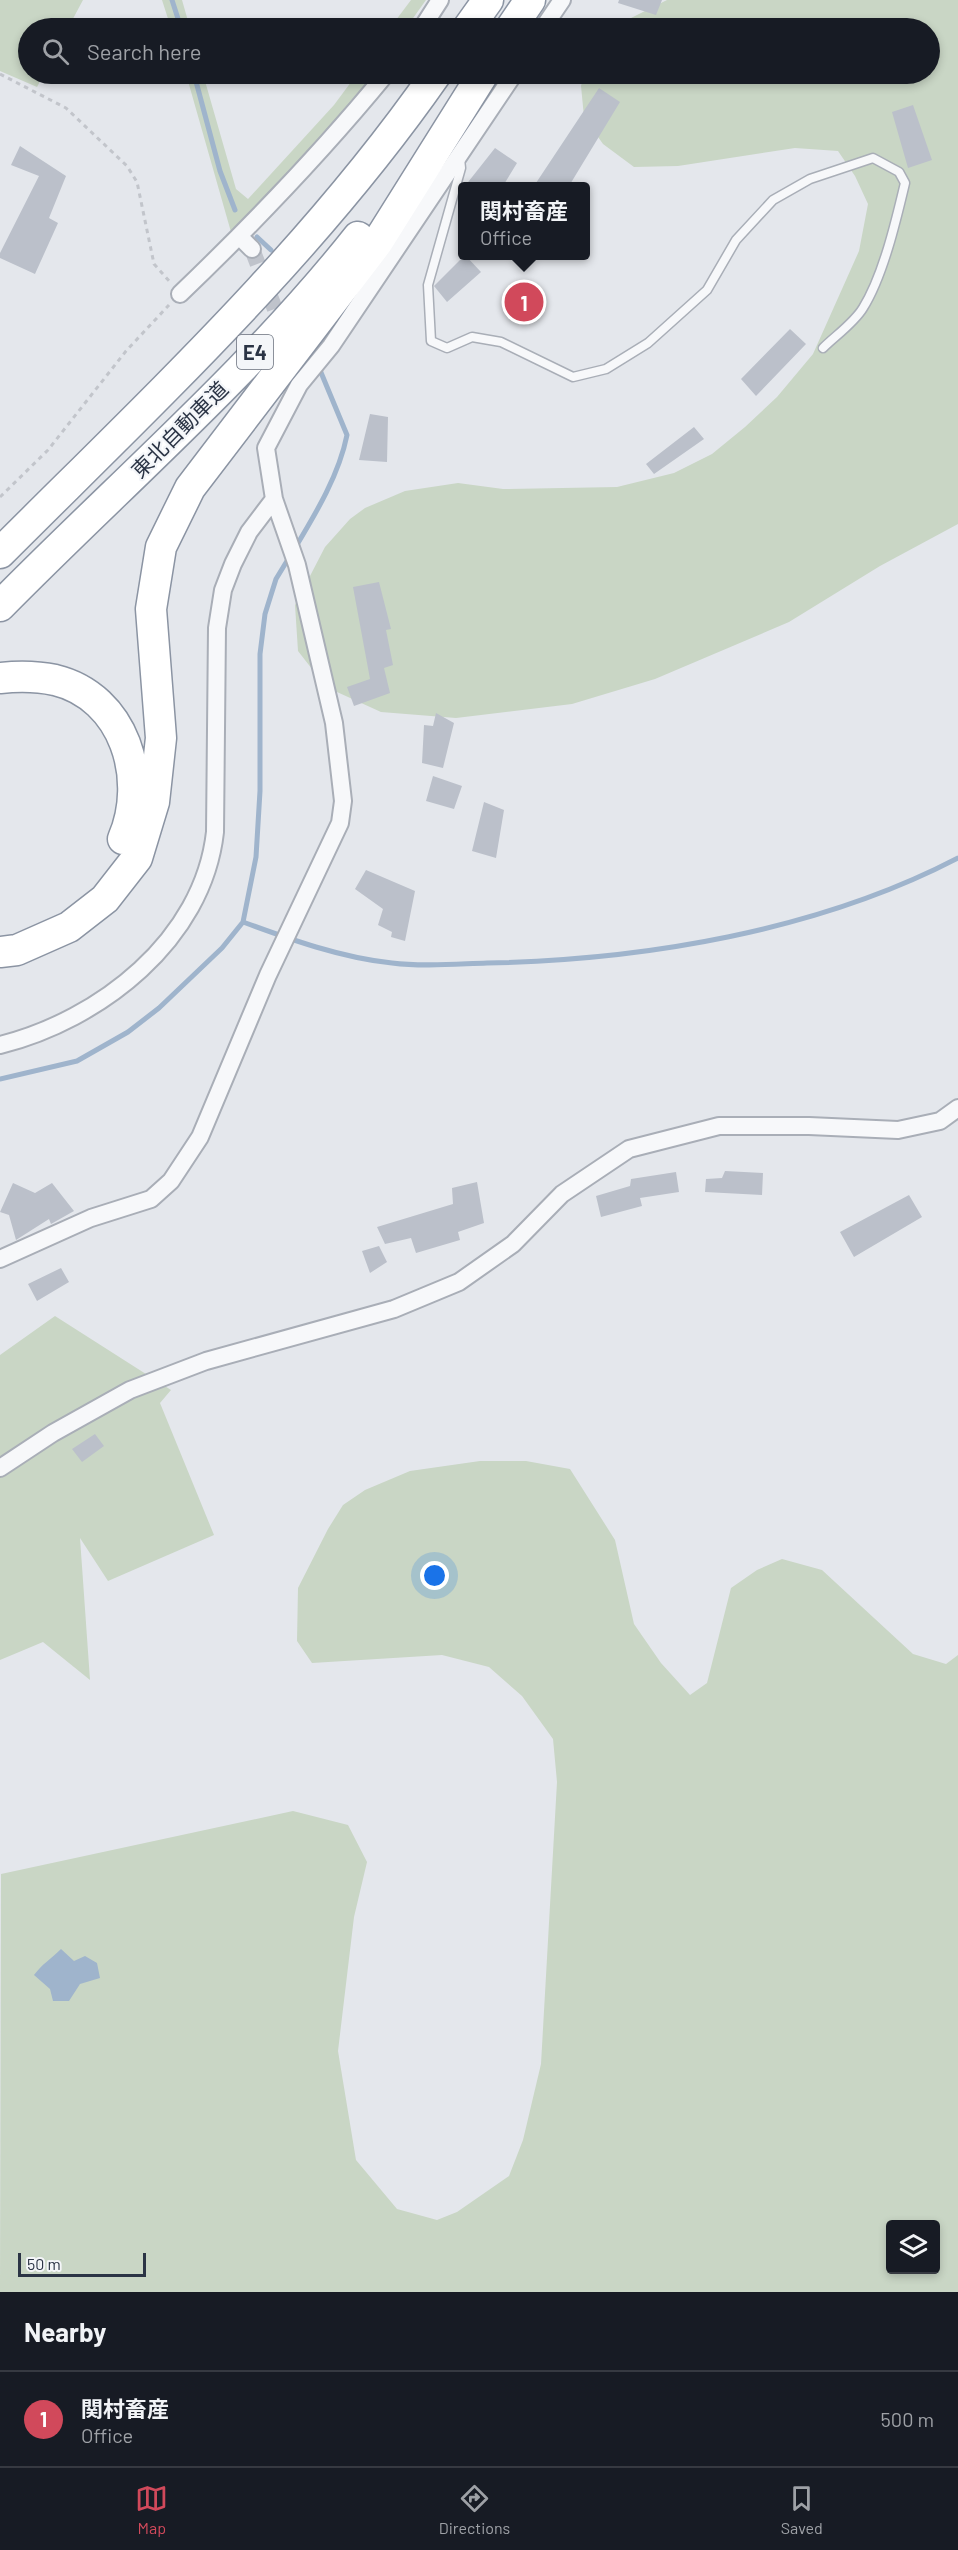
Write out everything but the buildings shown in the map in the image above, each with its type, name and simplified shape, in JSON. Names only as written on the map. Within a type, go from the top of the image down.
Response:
[{"type":"highway","points":[[475,18],[488,0]]},
{"type":"highway","name":"東北自動車道","points":[[0,553],[211,342],[313,232],[396,131],[429,84]]},
{"type":"highway","name":"東北自動車道","points":[[0,606],[187,423],[286,318],[348,249],[436,138],[475,84]]},
{"type":"highway","points":[[0,952],[17,950],[69,927],[105,899],[137,858],[154,802],[161,738],[151,609],[161,547],[190,488],[377,243],[476,84]]},
{"type":"highway","points":[[0,544],[65,488]]},
{"type":"highway","points":[[0,678],[25,676],[56,681],[81,692],[103,709],[122,734],[131,758],[135,781],[133,808],[126,832],[105,872],[70,905],[49,918],[25,929],[0,935]]},
{"type":"street","points":[[428,18],[440,0]]},
{"type":"street","points":[[527,18],[562,0]]},
{"type":"street","points":[[180,294],[246,243],[378,84]]},
{"type":"street","points":[[0,1259],[91,1218],[151,1199],[171,1181],[200,1137],[294,916],[340,823],[343,801],[334,723],[297,565],[274,499],[266,448],[304,379],[325,353],[507,84]]},
{"type":"street","points":[[294,362],[304,379]]},
{"type":"street","points":[[0,1045],[57,1027],[118,988],[179,928],[192,907],[212,857],[215,832],[217,628],[223,590],[249,532],[274,499]]},
{"type":"street","points":[[0,1468],[53,1433],[130,1390],[206,1361],[394,1309],[459,1282],[513,1244],[562,1194],[629,1149],[719,1126],[809,1126],[898,1130],[940,1121],[958,1108]]},
{"type":"lane","points":[[459,154],[461,168],[428,285],[431,341],[447,348],[472,337],[501,342],[573,377],[606,369],[648,343],[706,290],[736,240],[773,200],[810,179],[873,158],[899,172],[905,183],[898,211],[884,258],[863,309],[823,348]]},
{"type":"path","points":[[0,74],[18,83]]},
{"type":"path","points":[[0,497],[48,450],[126,351],[180,294],[154,264],[137,182],[127,166],[66,108],[19,84]]},
{"type":"green space","points":[[0,0],[83,0],[73,18],[18,18],[18,79],[0,71]]},
{"type":"green space","points":[[162,0],[182,0],[187,18],[168,18]]},
{"type":"green space","points":[[411,0],[426,0],[413,18],[398,18]]},
{"type":"green space","points":[[667,0],[958,0],[958,524],[880,566],[789,622],[655,679],[572,704],[456,718],[381,712],[326,687],[298,651],[295,605],[325,547],[350,519],[365,508],[405,491],[458,483],[503,489],[617,487],[674,473],[712,454],[777,397],[813,354],[859,251],[868,204],[855,176],[838,151],[795,148],[678,166],[634,167],[603,144],[584,117],[582,84],[940,84],[940,18],[631,18]]},
{"type":"green space","points":[[189,84],[206,84],[236,189],[248,199],[334,105],[350,84],[366,84],[307,156],[231,232]]},
{"type":"green space","points":[[55,1316],[171,1390],[160,1403],[214,1535],[108,1581],[80,1538],[90,1680],[43,1642],[0,1660],[0,1355]]},
{"type":"green space","points":[[480,1461],[526,1461],[570,1469],[615,1540],[634,1624],[661,1663],[690,1695],[707,1683],[731,1588],[757,1570],[782,1559],[822,1570],[913,1654],[946,1664],[958,1655],[958,2292],[0,2292],[1,1874],[293,1811],[348,1825],[367,1862],[354,1917],[338,2051],[356,2160],[397,2209],[437,2220],[457,2212],[509,2176],[523,2140],[541,2064],[557,1782],[553,1739],[522,1696],[489,1667],[442,1655],[312,1663],[297,1641],[298,1588],[343,1505],[365,1490],[410,1471]]},
{"type":"water","points":[[61,1949],[74,1961],[85,1956],[97,1963],[100,1978],[80,1984],[69,2001],[53,2001],[50,1989],[34,1975]]},
{"type":"waterway","points":[[172,0],[178,18]]},
{"type":"waterway","points":[[197,84],[220,171],[235,210]]},
{"type":"waterway","points":[[257,237],[271,250]]},
{"type":"waterway","points":[[295,548],[333,479],[347,435],[310,346]]},
{"type":"waterway","points":[[0,1079],[77,1061],[128,1032],[159,1008],[222,948],[243,922],[256,857],[260,791],[260,654],[265,614],[276,579],[290,556]]},
{"type":"waterway","points":[[243,922],[297,941],[354,957],[404,964],[547,961],[607,956],[729,937],[789,923],[847,905],[904,883],[958,858]]},
{"type":"tunnel","points":[[252,249],[283,330]]},
{"type":"place","name":"関村畜産","points":[[524,302]]}]
